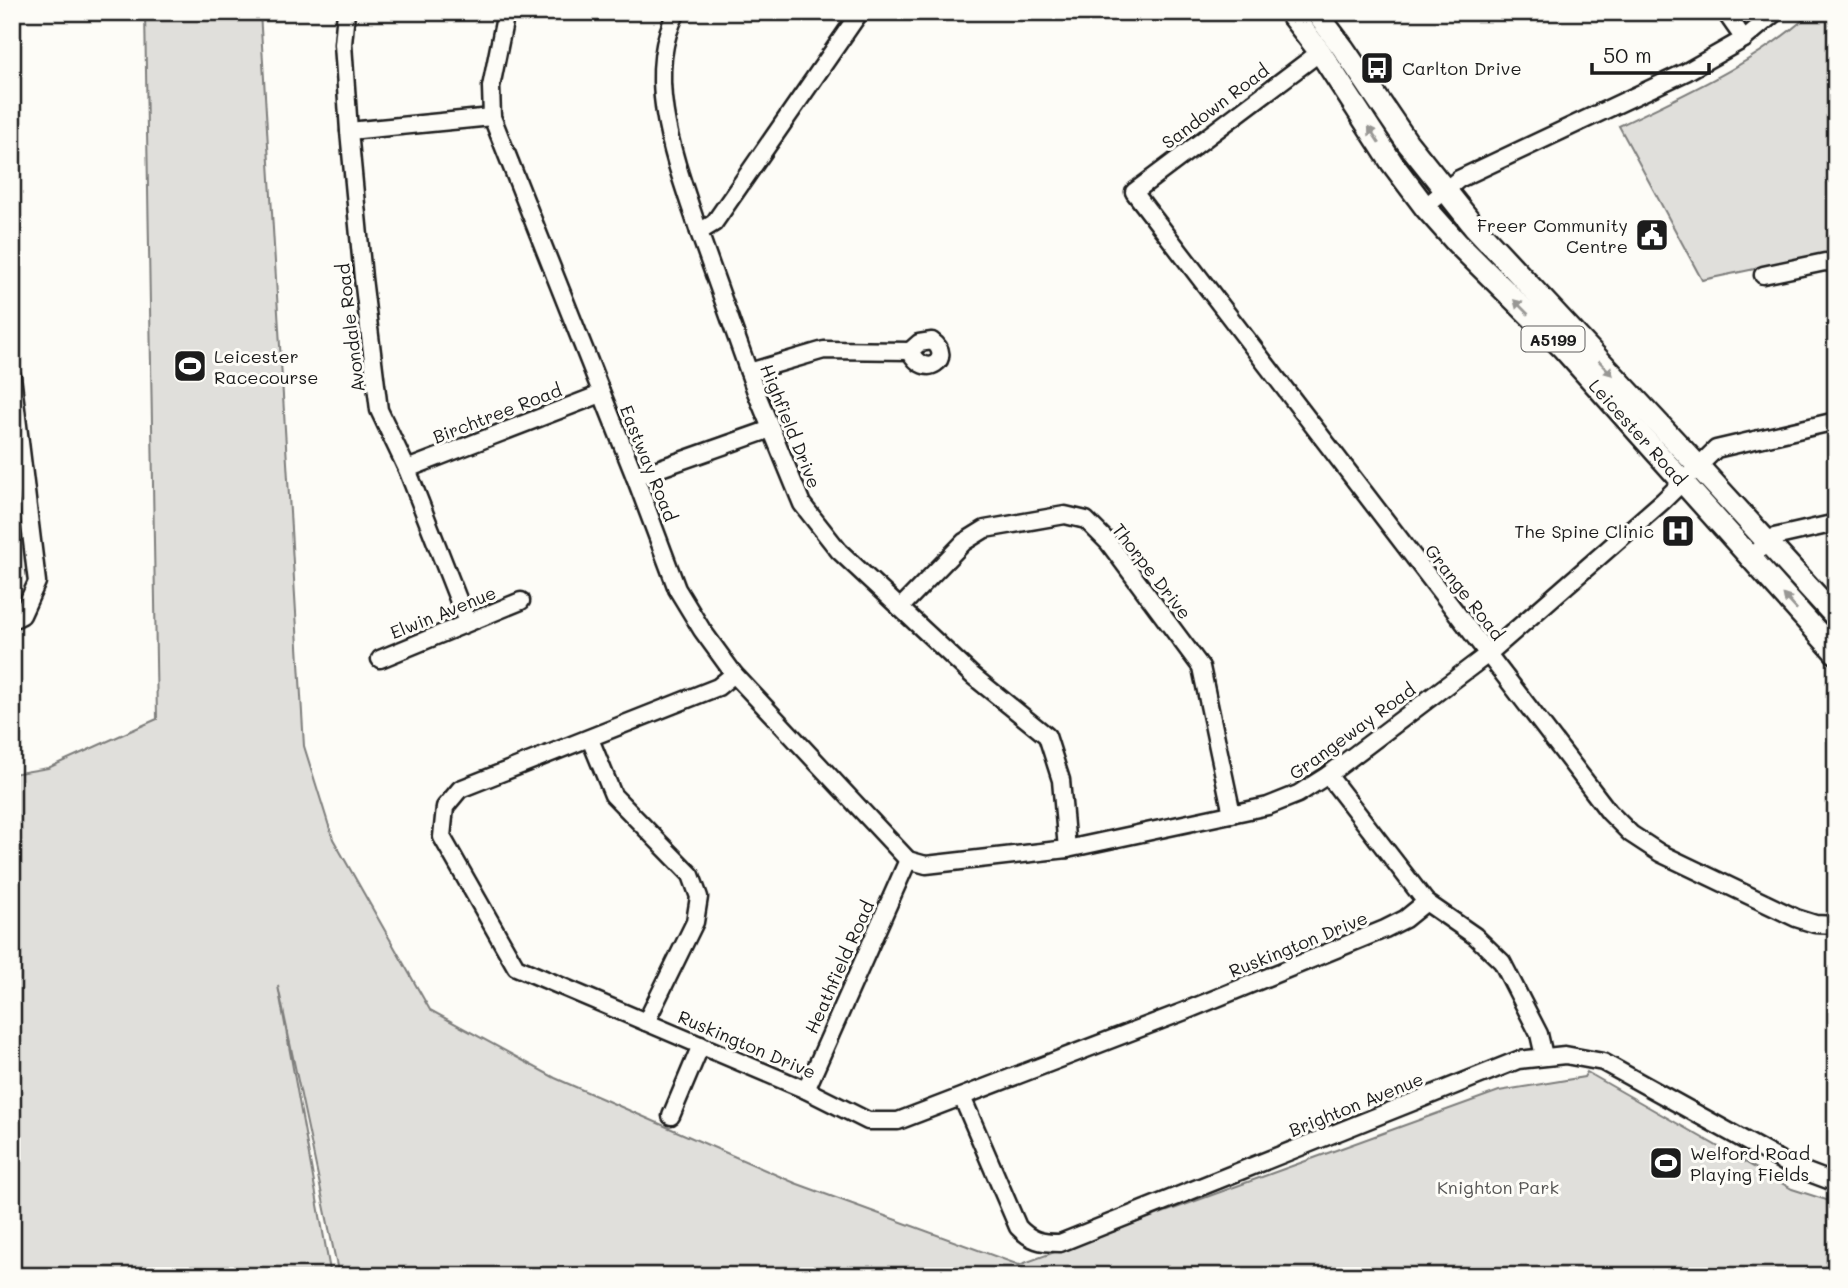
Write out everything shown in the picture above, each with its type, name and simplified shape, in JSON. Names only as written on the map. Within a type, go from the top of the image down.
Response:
[{"type":"main road","name":"Leicester Road","points":[[1289,12],[1320,52],[1392,163],[1425,207],[1457,243],[1563,348],[1836,653]]},
{"type":"main road","name":"Leicester Road","points":[[1316,12],[1407,142],[1491,245],[1836,617]]},
{"type":"street","name":"Avondale Road","points":[[346,12],[343,44],[349,131],[379,410],[407,468],[467,622]]},
{"type":"street","name":"Eastway Road","points":[[506,12],[491,87],[492,117],[677,589],[734,674],[908,860]]},
{"type":"street","name":"Highfield Drive","points":[[677,12],[663,51],[663,103],[679,170],[749,372],[802,504],[839,551],[972,676],[1046,736],[1061,780],[1067,849]]},
{"type":"street","points":[[699,232],[714,223],[860,12]]},
{"type":"street","points":[[1725,12],[1744,38]]},
{"type":"street","points":[[1425,207],[1458,179],[1686,72],[1744,38],[1776,12]]},
{"type":"street","name":"Sandown Road","points":[[1134,192],[1320,52]]},
{"type":"street","points":[[349,131],[492,117]]},
{"type":"street","name":"Grange Road","points":[[1134,192],[1609,811],[1631,834],[1660,853],[1796,918],[1815,924],[1836,925]]},
{"type":"street","points":[[1763,275],[1825,262],[1836,264]]},
{"type":"street","points":[[749,372],[824,350],[910,351]]},
{"type":"street","points":[[12,376],[37,582],[22,615],[12,620]]},
{"type":"street","name":"Birchtree Road","points":[[407,468],[601,394]]},
{"type":"street","name":"Grangeway Road","points":[[908,860],[926,865],[1067,849],[1268,806],[1298,794],[1328,775],[1488,654],[1716,449],[1836,421]]},
{"type":"street","points":[[635,477],[771,429]]},
{"type":"street","name":"Thorpe Drive","points":[[900,608],[964,542],[985,529],[1065,515],[1086,520],[1108,542],[1201,667],[1233,814]]},
{"type":"street","points":[[1751,557],[1774,537],[1836,523]]},
{"type":"street","name":"Elwin Avenue","points":[[380,659],[521,601]]},
{"type":"street","name":"Ruskington Drive","points":[[734,674],[718,687],[460,789],[445,807],[442,837],[516,967],[806,1090],[868,1121],[898,1121],[1185,1011],[1373,934],[1405,919],[1426,902]]},
{"type":"street","points":[[590,739],[613,795],[691,875],[699,897],[695,922],[646,1022]]},
{"type":"street","points":[[1328,775],[1426,902],[1475,936],[1502,962],[1539,1034],[1544,1056]]},
{"type":"street","name":"Heathfield Road","points":[[806,1090],[908,860]]},
{"type":"street","points":[[671,1116],[701,1045]]},
{"type":"street","name":"Brighton Avenue","points":[[962,1097],[1018,1227],[1027,1237],[1041,1243],[1060,1243],[1518,1060],[1544,1056],[1565,1055],[1603,1062],[1791,1166],[1836,1183]]},
{"type":"green space","name":"Knighton Park","points":[[145,12],[260,12],[304,746],[333,839],[430,1010],[555,1078],[795,1183],[1019,1265],[1499,1091],[1584,1077],[1587,1072],[1792,1189],[1836,1203],[1836,1276],[339,1276],[278,986],[331,1276],[12,1276],[12,774],[48,768],[157,719]]},
{"type":"green space","points":[[1812,12],[1836,12],[1836,252],[1702,280],[1619,126],[1744,62],[1768,47]]},
{"type":"place","name":"Carlton Drive","points":[[1377,68]]},
{"type":"place","name":"Freer Community Centre","points":[[1652,235]]},
{"type":"place","name":"Leicester Racecourse","points":[[190,366]]},
{"type":"place","name":"The Spine Clinic","points":[[1678,531]]},
{"type":"place","name":"Welford Road Playing Fields","points":[[1666,1163]]}]
